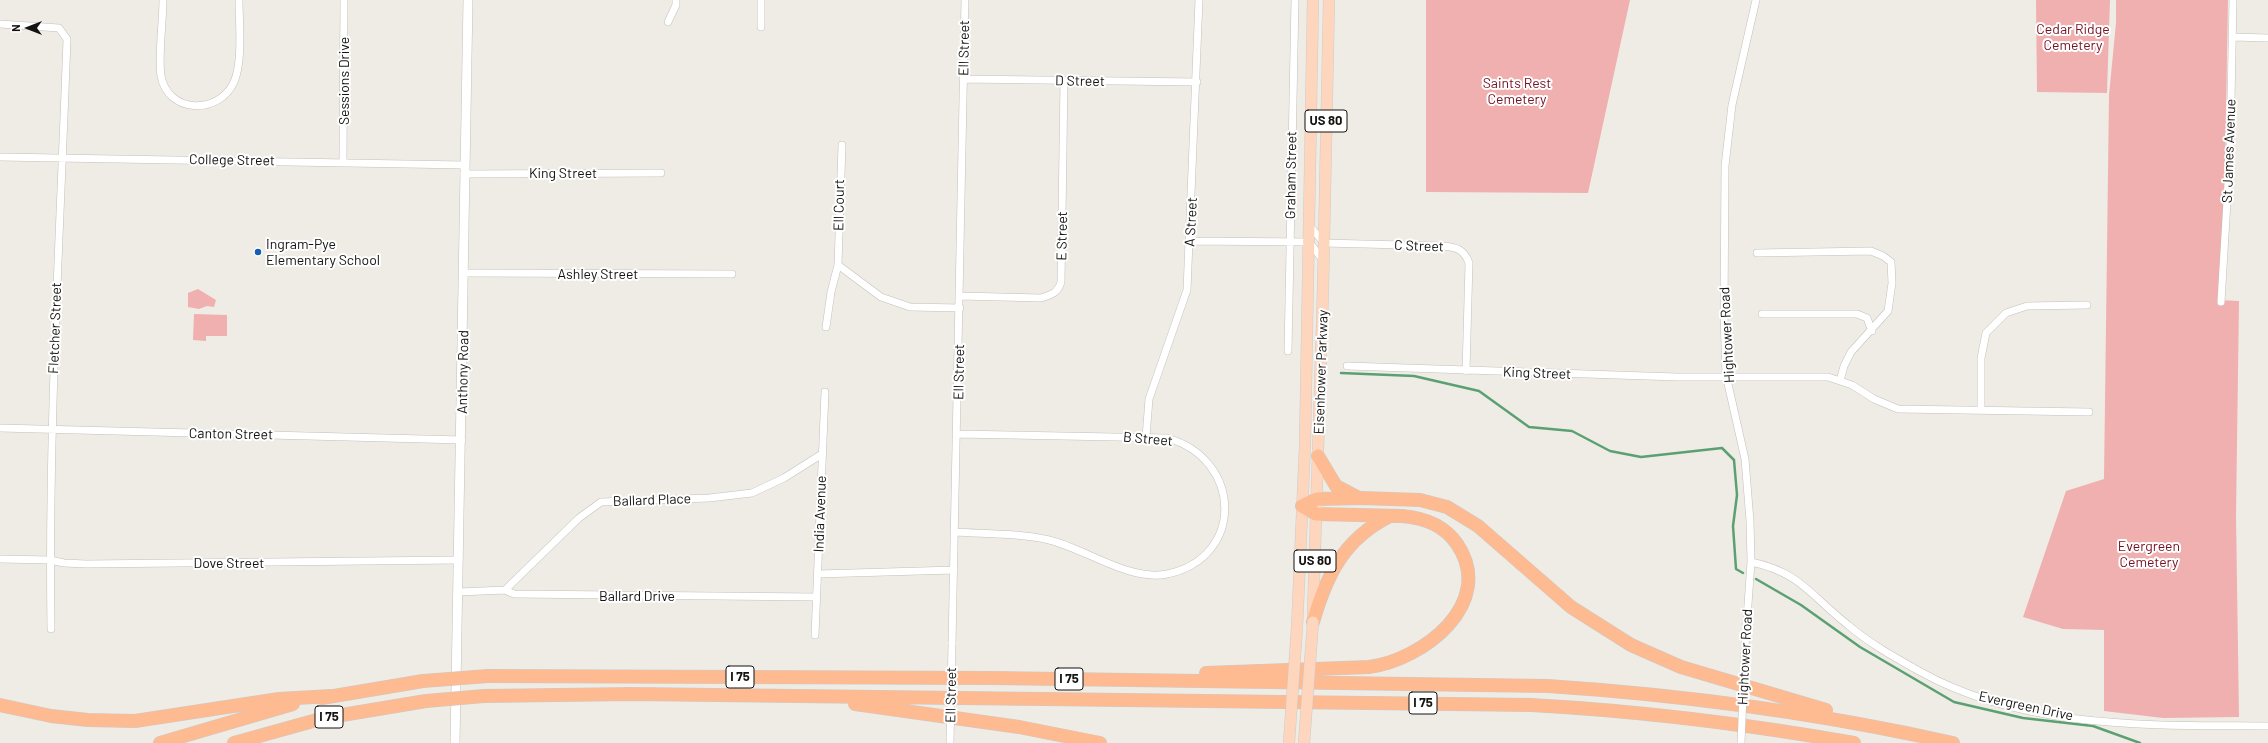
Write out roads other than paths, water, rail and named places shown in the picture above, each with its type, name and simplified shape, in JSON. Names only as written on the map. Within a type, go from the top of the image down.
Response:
[{"type":"highway","points":[[1318,456],[1336,486],[1343,491],[1361,498]]},
{"type":"highway","points":[[1302,506],[1317,500],[1361,498],[1420,500],[1435,503],[1459,512],[1478,526],[1558,597],[1584,616],[1631,645],[1661,659],[1712,676],[1894,730]]},
{"type":"highway","points":[[1145,680],[1234,671],[1369,667],[1403,659],[1424,647],[1440,634],[1461,608],[1468,585],[1465,560],[1454,539],[1435,524],[1415,517],[1392,515],[1316,514],[1302,506]]},
{"type":"highway","points":[[1313,622],[1326,584],[1344,552],[1363,532],[1392,515]]},
{"type":"highway","name":"I 75","points":[[160,743],[283,706],[331,696],[423,681],[488,676],[1145,680],[1548,686],[1640,692],[1805,713],[1953,743]]},
{"type":"highway","name":"I 75","points":[[234,743],[295,725],[339,715],[426,701],[484,696],[548,694],[1531,705],[1643,713],[1718,721],[1854,743]]},
{"type":"highway","points":[[0,705],[51,716],[88,720],[135,720],[271,700],[331,696]]},
{"type":"highway","points":[[808,697],[1019,727],[1100,743]]},
{"type":"highway","points":[[252,743],[295,725]]},
{"type":"main road","name":"Eisenhower Parkway","points":[[1289,743],[1297,628],[1302,506],[1309,242],[1313,0]]},
{"type":"main road","name":"Eisenhower Parkway","points":[[1304,743],[1313,622],[1324,261],[1329,0]]},
{"type":"street","points":[[163,0],[161,76],[173,97],[183,104],[201,106],[219,99],[229,91],[234,80],[237,65],[239,0]]},
{"type":"street","name":"Sessions Drive","points":[[343,162],[344,0]]},
{"type":"street","name":"Anthony Road","points":[[456,743],[465,274],[464,169],[468,0]]},
{"type":"street","points":[[668,22],[676,5],[676,0]]},
{"type":"street","points":[[761,0],[761,27]]},
{"type":"street","name":"Ell Street","points":[[950,743],[958,434],[965,0]]},
{"type":"street","name":"A Street","points":[[1146,437],[1148,404],[1187,290],[1199,0]]},
{"type":"street","name":"Graham Street","points":[[1288,351],[1295,0]]},
{"type":"street","name":"Hightower Road","points":[[1741,743],[1745,647],[1751,562],[1750,521],[1745,459],[1726,375],[1724,222],[1727,132],[1743,52],[1756,0]]},
{"type":"street","name":"St James Avenue","points":[[2222,302],[2230,151],[2233,0]]},
{"type":"street","name":"Fletcher Street","points":[[0,24],[48,26],[62,29],[67,39],[56,291],[52,429],[50,560],[51,629]]},
{"type":"street","points":[[2233,37],[2268,38]]},
{"type":"street","name":"D Street","points":[[963,79],[1196,82]]},
{"type":"street","name":"E Street","points":[[960,296],[1041,298],[1052,295],[1060,288],[1062,282],[1064,81]]},
{"type":"street","name":"Ell Court","points":[[826,327],[831,292],[838,265],[842,145]]},
{"type":"street","name":"College Street","points":[[0,157],[343,162],[464,169]]},
{"type":"street","name":"King Street","points":[[464,169],[661,173]]},
{"type":"street","points":[[1309,225],[1324,243]]},
{"type":"street","points":[[1190,241],[1309,242],[1324,261]]},
{"type":"street","name":"C Street","points":[[1324,243],[1442,246],[1457,248],[1462,251],[1469,264],[1466,371]]},
{"type":"street","points":[[1757,253],[1871,251],[1884,256],[1891,262],[1892,283],[1888,311],[1872,331],[1851,352],[1844,366],[1840,381]]},
{"type":"street","points":[[838,265],[876,294],[888,300],[910,307],[960,308]]},
{"type":"street","name":"Ashley Street","points":[[465,274],[732,274]]},
{"type":"street","points":[[1981,410],[1980,358],[1986,333],[2006,313],[2027,306],[2087,305]]},
{"type":"street","points":[[1762,314],[1857,314],[1867,318],[1872,331]]},
{"type":"street","name":"King Street","points":[[1347,366],[1677,377],[1726,375],[1828,376],[1898,409],[2089,412]]},
{"type":"street","name":"India Avenue","points":[[815,635],[825,392]]},
{"type":"street","name":"Canton Street","points":[[0,428],[462,440]]},
{"type":"street","name":"B Street","points":[[955,532],[1035,537],[1082,551],[1123,568],[1156,575],[1178,571],[1193,565],[1210,548],[1223,522],[1224,500],[1222,484],[1204,457],[1180,442],[1167,438],[958,434]]},
{"type":"street","name":"Ballard Place","points":[[505,590],[579,518],[601,502],[709,498],[752,493],[784,478],[822,454]]},
{"type":"street","name":"Dove Street","points":[[0,559],[50,560],[64,563],[86,564],[459,560]]},
{"type":"street","name":"Evergreen Drive","points":[[1751,562],[1778,569],[1793,577],[1847,624],[1915,669],[1970,694],[1994,702],[2046,713],[2127,725],[2268,726]]},
{"type":"street","points":[[818,574],[954,570]]},
{"type":"street","name":"Ballard Drive","points":[[459,592],[505,590],[514,594],[816,597]]},
{"type":"waterway","points":[[1341,373],[1414,376],[1479,391],[1529,427],[1572,431],[1610,451],[1641,457],[1722,448],[1734,460],[1737,495],[1733,526],[1736,569],[1743,573]]},
{"type":"waterway","points":[[1756,579],[1801,605],[1860,647],[1954,702],[2023,718],[2093,726],[2140,743]]},
{"type":"place","name":"Ingram-Pye Elementary School","points":[[258,252]]},
{"type":"park label","name":"Cedar Ridge Cemetery","points":[[2073,38]]},
{"type":"park label","name":"Saints Rest Cemetery","points":[[1517,92]]},
{"type":"park label","name":"Evergreen Cemetery","points":[[2149,554]]}]
